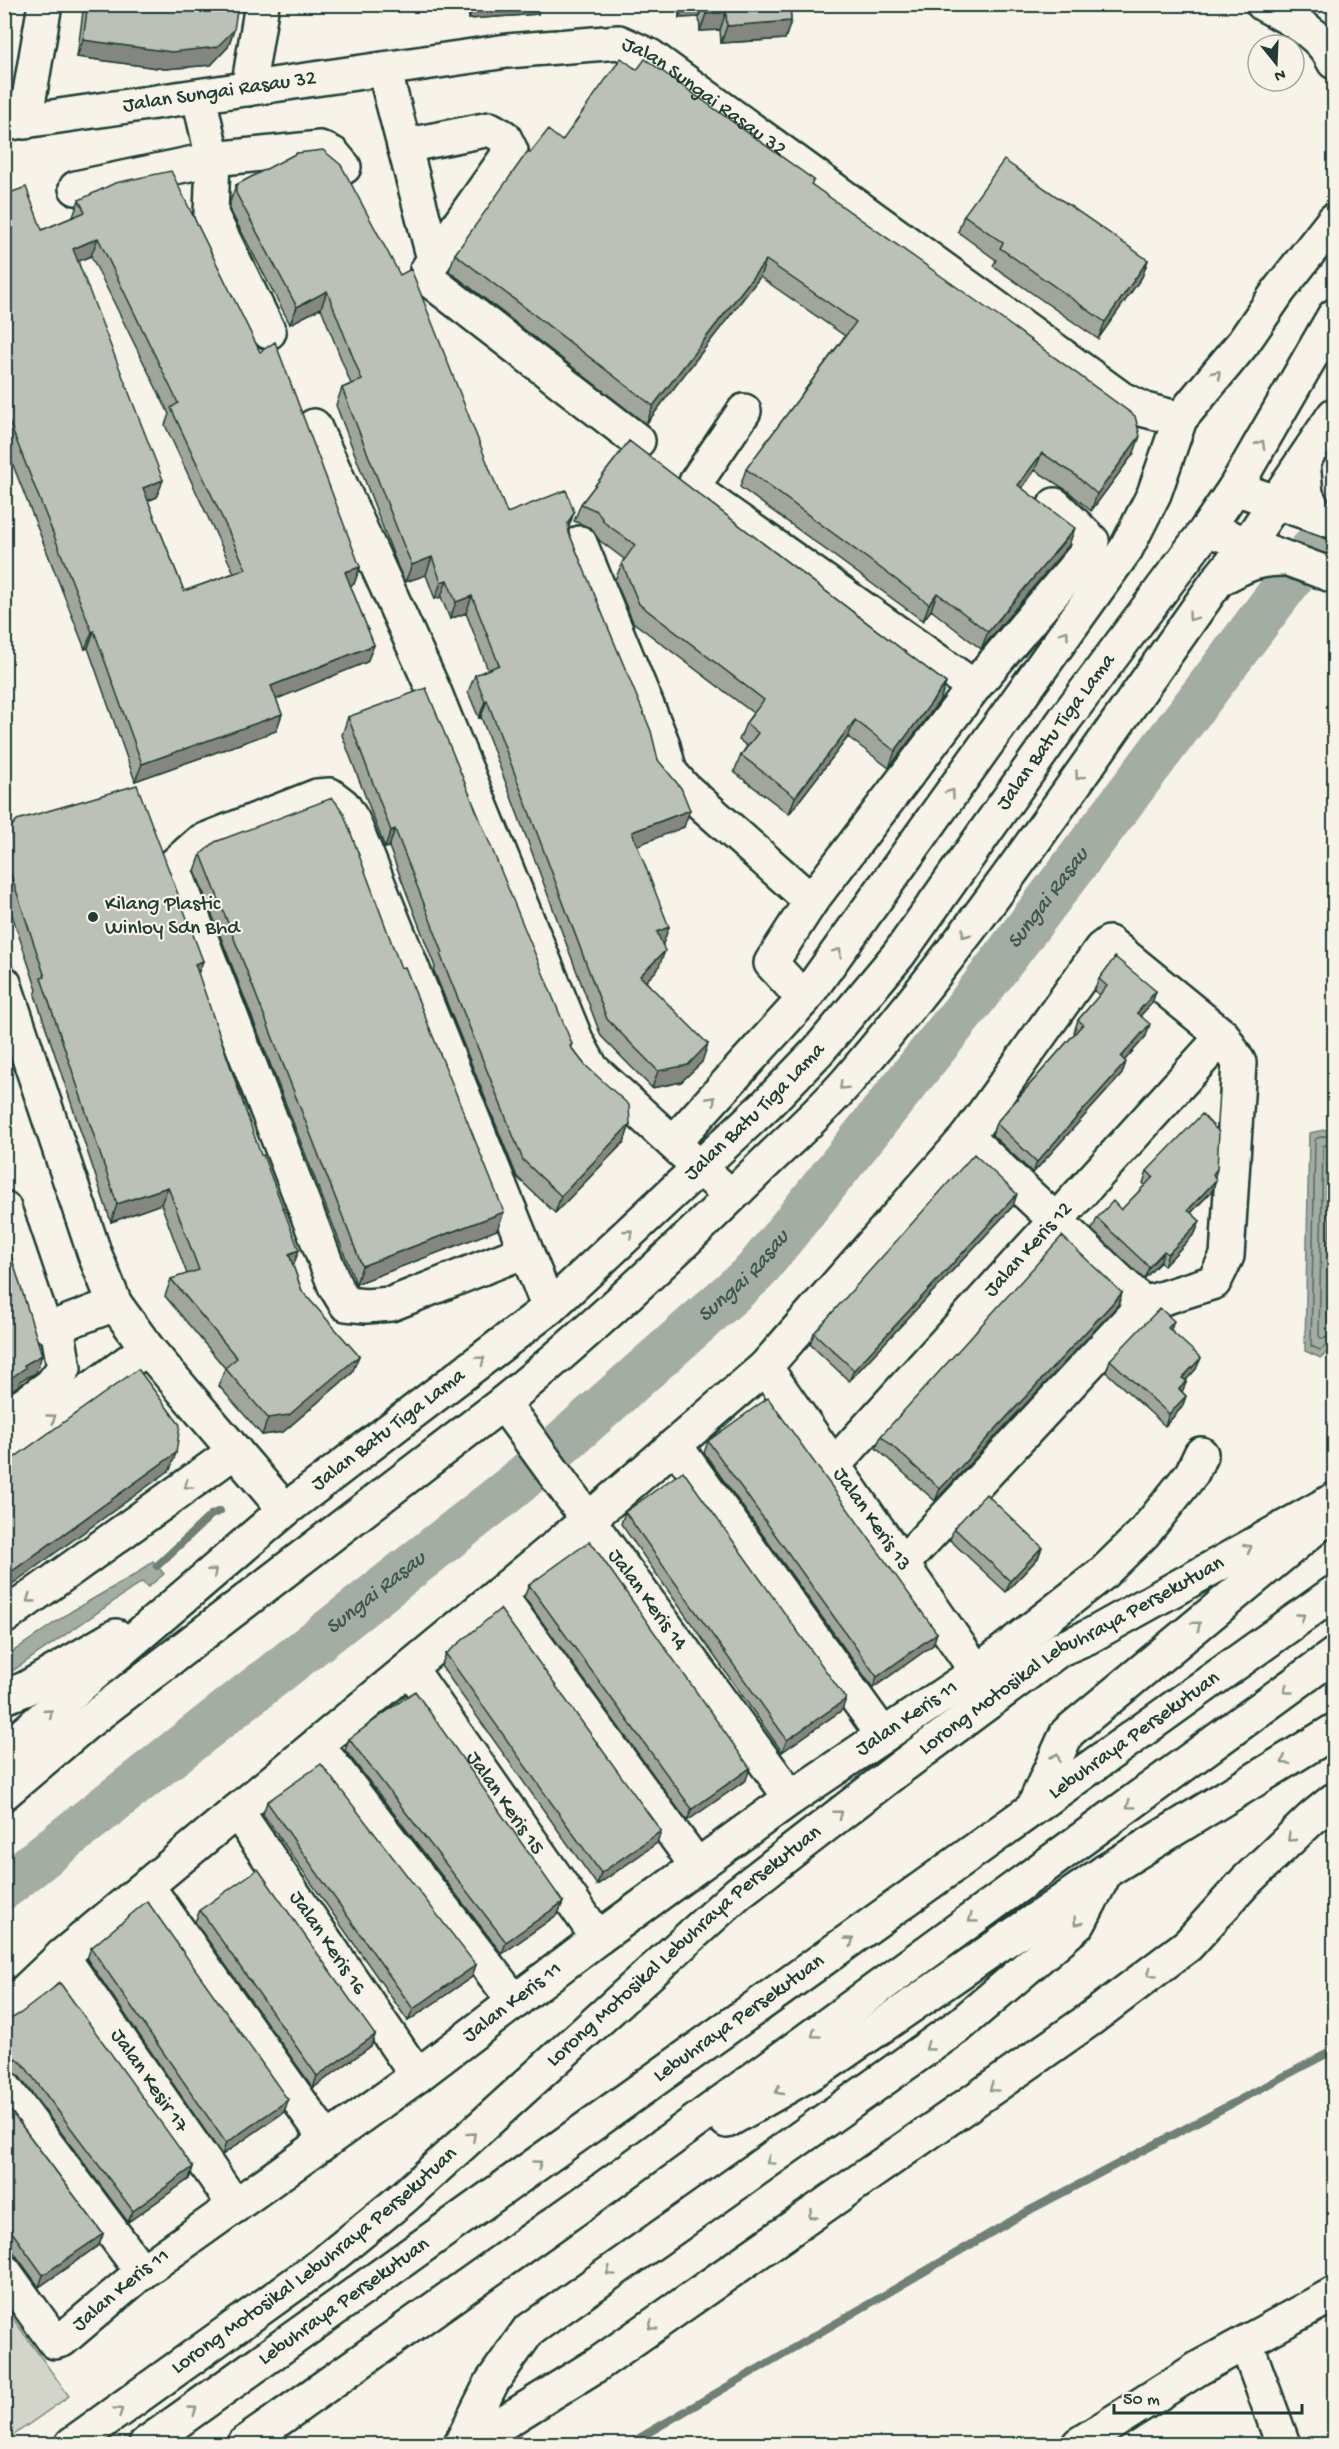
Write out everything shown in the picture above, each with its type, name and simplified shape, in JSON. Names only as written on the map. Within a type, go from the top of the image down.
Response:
[{"type":"main road","points":[[15,123],[45,4]]},
{"type":"main road","points":[[248,89],[262,4]]},
{"type":"main road","points":[[1263,4],[1307,29],[1330,52],[1335,62]]},
{"type":"main road","name":"Jalan Sungai Rasau 32","points":[[15,123],[507,51],[619,42],[650,56],[1122,399],[1145,410],[1179,419]]},
{"type":"main road","points":[[384,69],[434,259]]},
{"type":"main road","points":[[199,96],[213,159],[211,214],[270,332]]},
{"type":"main road","points":[[404,146],[490,129],[504,137],[511,151],[434,259],[427,270],[428,279],[638,441]]},
{"type":"main road","points":[[76,188],[213,159],[320,148],[333,154],[344,166]]},
{"type":"main road","points":[[673,1143],[804,999],[1126,549],[1154,494],[1179,419],[1243,343],[1280,289],[1335,220]]},
{"type":"main road","name":"Jalan Batu Tiga Lama","points":[[4,1751],[285,1510],[549,1308],[766,1105],[818,1051],[899,954],[1065,719],[1208,529],[1235,488],[1335,316]]},
{"type":"main road","points":[[744,411],[696,482],[695,490],[975,687]]},
{"type":"main road","name":"Jalan Batu Tiga Lama","points":[[4,1793],[84,1725],[571,1347],[731,1196],[850,1079],[925,988],[987,905],[1218,580],[1269,553],[1307,509],[1303,462],[1335,415]]},
{"type":"main road","points":[[314,426],[435,691],[577,1042],[592,1069],[731,1196]]},
{"type":"main road","points":[[1235,488],[1307,509]]},
{"type":"main road","points":[[804,999],[771,963],[811,901],[975,687],[1089,550],[1092,541],[1055,505]]},
{"type":"main road","points":[[1208,529],[1335,576]]},
{"type":"main road","points":[[580,543],[662,742],[669,772],[811,901]]},
{"type":"main road","points":[[525,1251],[391,1304],[366,1306],[346,1304],[335,1286],[173,866],[200,842],[317,796],[330,795],[343,805],[353,821],[549,1308]]},
{"type":"main road","points":[[4,2011],[62,1956],[499,1594],[580,1509],[675,1445],[765,1367],[967,1137],[1101,949],[1109,944],[1223,1036],[1239,1063],[1227,1256],[1214,1282],[1144,1304],[902,1564]]},
{"type":"main road","points":[[4,982],[95,1255],[115,1304],[147,1348],[285,1510]]},
{"type":"main road","name":"Jalan Keris 12","points":[[834,1466],[1223,1036]]},
{"type":"main road","points":[[967,1137],[1144,1304]]},
{"type":"main road","points":[[4,1208],[43,1323],[48,1326],[57,1326],[115,1304]]},
{"type":"main road","points":[[4,1419],[51,1385],[64,1368],[57,1326]]},
{"type":"main road","points":[[4,1453],[147,1348]]},
{"type":"main road","name":"Jalan Keris 13","points":[[765,1367],[977,1672]]},
{"type":"main road","name":"Jalan Keris 14","points":[[502,1402],[791,1798]]},
{"type":"main road","points":[[675,1445],[883,1735]]},
{"type":"main road","points":[[4,1617],[235,1450]]},
{"type":"main road","name":"Jalan Keris 11","points":[[4,2271],[55,2342],[62,2340],[142,2272],[417,2076],[598,1938],[791,1798],[977,1672],[1102,1574],[1144,1533],[1192,1473],[1201,1454]]},
{"type":"main road","name":"Lorong Motosikal Lebuhraya Persekutuan","points":[[72,2445],[321,2265],[412,2190],[738,1893],[901,1767],[1060,1649],[1088,1637],[1335,1500]]},
{"type":"main road","points":[[1032,1810],[1067,1733],[1335,1512]]},
{"type":"main road","name":"Lebuhraya Persekutuan","points":[[146,2445],[1335,1593]]},
{"type":"main road","points":[[499,1594],[697,1866]]},
{"type":"main road","points":[[4,1697],[25,1689],[185,1596]]},
{"type":"main road","points":[[244,2445],[585,2202],[1335,1655]]},
{"type":"main road","name":"Jalan Keris 15","points":[[410,1668],[598,1938]]},
{"type":"main road","points":[[585,2202],[827,2064],[1106,1871],[1335,1731]]},
{"type":"main road","points":[[317,1745],[515,2002]]},
{"type":"main road","points":[[469,2445],[598,2364],[1089,2020],[1188,1945],[1245,1882],[1312,1818],[1335,1800]]},
{"type":"main road","name":"Jalan Keris 16","points":[[237,1811],[417,2076]]},
{"type":"main road","points":[[461,2445],[492,2382],[528,2331],[961,2024],[1079,1923],[1106,1871]]},
{"type":"main road","points":[[147,1886],[327,2140]]},
{"type":"main road","name":"Jalan Kesir 17","points":[[62,1956],[235,2206]]},
{"type":"main road","points":[[4,2087],[142,2272]]},
{"type":"main road","points":[[1078,2445],[1199,2368],[1335,2294]]},
{"type":"main road","points":[[1246,2343],[1283,2445]]},
{"type":"shaded area","points":[[4,2306],[69,2396],[5,2441],[4,2441]]},
{"type":"water","points":[[1334,1128],[1334,1346],[1321,1358],[1305,1351],[1309,1133]]},
{"type":"water","points":[[153,1561],[164,1574],[148,1587],[142,1582],[5,1676],[5,1657],[72,1611],[136,1574]]},
{"type":"building","points":[[4,4],[11,4],[4,54]]},
{"type":"building","points":[[88,4],[238,4],[234,30],[217,47],[172,52],[83,40]]},
{"type":"building","points":[[706,4],[790,4],[791,21],[727,26],[726,12],[706,14]]},
{"type":"building","points":[[621,58],[637,70],[645,59],[814,180],[811,184],[1135,416],[1140,436],[1097,494],[1074,474],[1042,453],[1018,485],[1075,528],[988,632],[937,593],[929,604],[746,469],[856,322],[766,260],[653,406],[455,254],[528,151],[530,153],[548,130],[562,141]]},
{"type":"building","points":[[323,150],[341,165],[400,275],[411,269],[507,513],[566,490],[574,512],[568,523],[569,533],[651,731],[658,760],[681,788],[690,810],[632,832],[669,927],[657,932],[665,951],[640,976],[708,1044],[688,1065],[658,1071],[607,1019],[487,700],[485,701],[475,675],[499,665],[472,596],[456,602],[447,580],[441,582],[432,557],[412,565],[342,388],[362,380],[327,291],[297,307],[236,193],[236,185],[297,153]]},
{"type":"building","points":[[1004,160],[1148,260],[1105,322],[1000,248],[1003,243],[964,215]]},
{"type":"building","points":[[171,171],[260,352],[275,342],[360,567],[345,572],[374,645],[271,686],[282,714],[142,764],[94,631],[92,632],[4,409],[4,195],[26,187],[42,230],[85,212],[79,200],[115,183]],"holes":[[[98,238],[178,403],[171,408],[246,569],[184,591],[143,488],[163,480],[73,249]]]},
{"type":"building","points":[[629,441],[946,683],[895,751],[855,720],[795,797],[741,755],[758,733],[746,723],[764,700],[639,604],[622,563],[635,545],[605,523],[597,511],[581,504]]},
{"type":"building","points":[[426,688],[572,1044],[570,1046],[585,1065],[629,1105],[630,1124],[561,1196],[523,1160],[440,954],[443,953],[395,829],[391,831],[348,717]]},
{"type":"building","points":[[137,785],[203,961],[195,964],[261,1155],[263,1155],[299,1250],[289,1254],[302,1291],[359,1356],[289,1415],[268,1418],[225,1368],[237,1358],[171,1279],[199,1270],[168,1187],[117,1204],[41,978],[45,977],[4,854],[4,835],[17,820]]},
{"type":"building","points":[[332,798],[343,812],[401,968],[405,967],[504,1212],[362,1266],[201,854],[215,842]]},
{"type":"building","points":[[1115,957],[1156,991],[1137,1013],[1150,1024],[1121,1057],[1126,1062],[1037,1162],[996,1123],[1083,1024],[1078,1020],[1107,986],[1099,979]]},
{"type":"building","points":[[1202,1114],[1219,1132],[1217,1169],[1213,1174],[1216,1180],[1188,1210],[1200,1221],[1168,1254],[1164,1251],[1149,1267],[1097,1218],[1113,1201],[1121,1210],[1153,1177],[1147,1171]]},
{"type":"building","points":[[974,1154],[1017,1194],[854,1370],[814,1333]]},
{"type":"building","points":[[4,1233],[42,1355],[24,1365],[25,1368],[4,1383]]},
{"type":"building","points":[[1062,1236],[1122,1293],[940,1489],[881,1436]]},
{"type":"building","points":[[1160,1308],[1174,1321],[1168,1328],[1201,1358],[1182,1378],[1187,1381],[1179,1389],[1186,1396],[1169,1414],[1110,1360]]},
{"type":"building","points":[[138,1369],[180,1425],[176,1453],[4,1577],[4,1465]]},
{"type":"building","points":[[768,1398],[937,1633],[877,1677],[708,1441]]},
{"type":"building","points":[[683,1471],[846,1699],[787,1740],[625,1512]]},
{"type":"building","points":[[986,1494],[1042,1547],[1010,1581],[954,1528]]},
{"type":"building","points":[[590,1541],[750,1768],[692,1809],[529,1585]]},
{"type":"building","points":[[500,1609],[661,1831],[601,1873],[446,1654]]},
{"type":"building","points":[[415,1691],[563,1902],[506,1942],[349,1739]]},
{"type":"building","points":[[321,1764],[476,1965],[413,2009],[267,1802]]},
{"type":"building","points":[[258,1869],[375,2035],[317,2076],[200,1910]]},
{"type":"building","points":[[147,1901],[288,2100],[226,2143],[91,1948]]},
{"type":"building","points":[[60,1983],[193,2167],[133,2211],[23,2064],[15,2058],[4,2057],[4,2053],[8,2051],[4,2047],[4,2023]]},
{"type":"building","points":[[4,2102],[103,2234],[43,2275],[4,2221]]},
{"type":"waterway","name":"Sungai Rasau","points":[[4,1887],[515,1485],[755,1272],[972,1001],[1334,521]]},
{"type":"waterway","points":[[157,1566],[211,1515],[220,1511]]},
{"type":"waterway","points":[[629,2444],[1030,2210],[1334,2050]]},
{"type":"place","name":"Kilang Plastic Winloy Sdn Bhd","points":[[93,917]]}]
